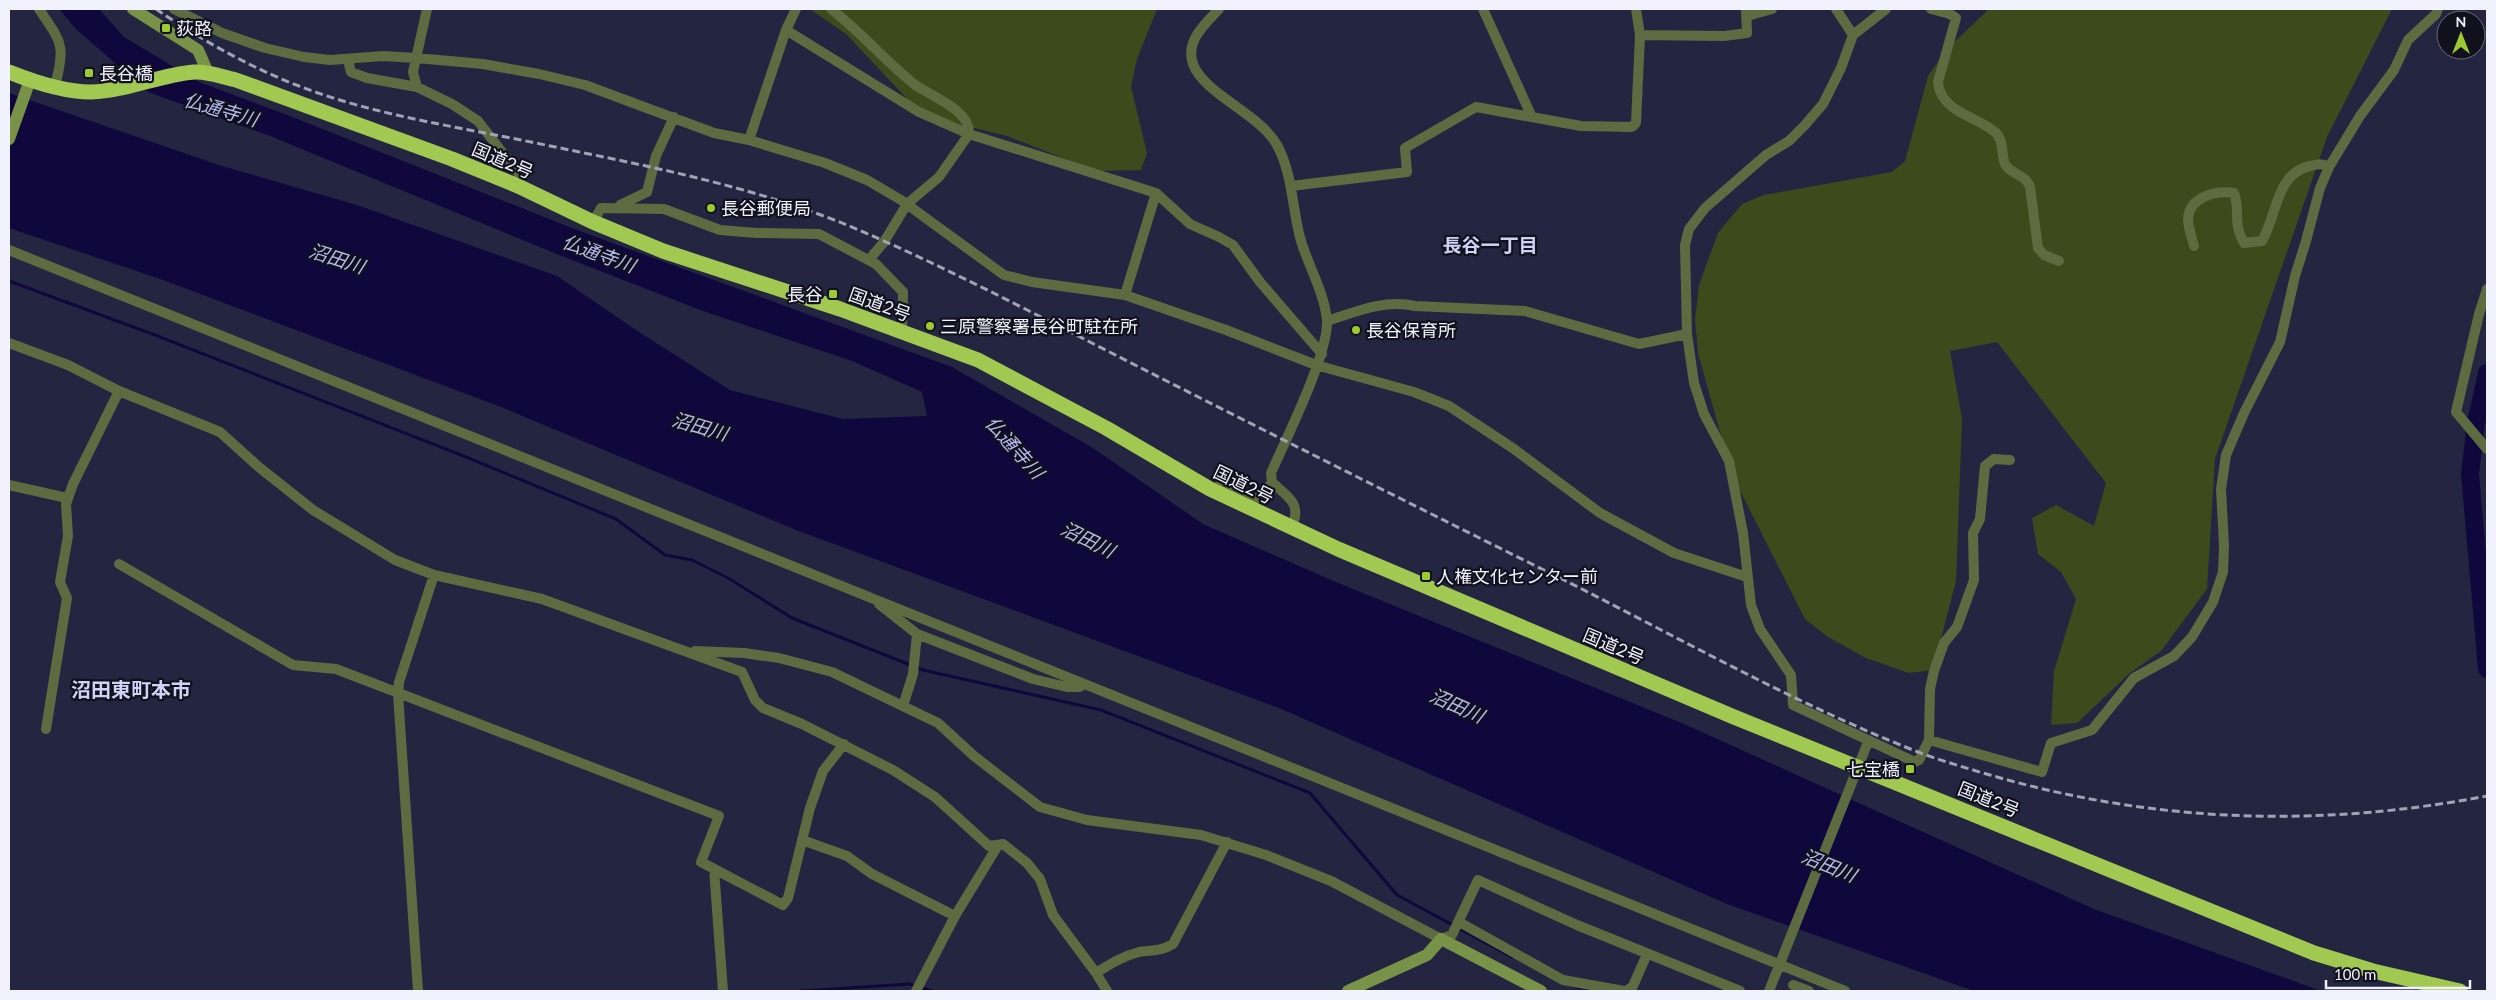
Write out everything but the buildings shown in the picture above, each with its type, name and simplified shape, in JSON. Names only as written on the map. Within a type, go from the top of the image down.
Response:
[{"type":"highway","name":"国道2号","points":[[9,72],[28,85],[92,92],[202,73],[236,80],[285,98],[518,186],[593,222],[663,251],[787,291],[978,360],[1106,428],[1210,490],[1500,619],[1734,717],[1857,773],[2314,953],[2373,971],[2460,991]]},
{"type":"street","points":[[39,9],[59,39],[63,53],[55,87]]},
{"type":"street","points":[[132,9],[198,50],[202,73]]},
{"type":"street","points":[[174,9],[222,33],[265,48],[304,58],[348,60],[382,56],[482,64],[586,85],[714,133],[749,140],[825,162],[867,180],[907,204],[1004,275],[1032,282],[1125,294],[1226,330],[1316,366],[1414,392],[1449,406],[1514,449],[1600,513],[1674,553],[1747,577]]},
{"type":"street","points":[[417,87],[413,72],[427,9]]},
{"type":"street","points":[[749,140],[786,30],[796,9]]},
{"type":"street","points":[[831,9],[915,85],[958,111],[970,129],[969,134],[939,177],[907,204],[884,242],[873,254]]},
{"type":"street","points":[[1181,472],[1185,468],[1218,486],[1253,499],[1262,497],[1272,482],[1271,473],[1322,354],[1327,321],[1322,298],[1301,240],[1291,186],[1277,145],[1263,128],[1202,78],[1193,63],[1193,42],[1200,28],[1219,9]]},
{"type":"street","points":[[1482,9],[1530,115]]},
{"type":"street","points":[[1291,186],[1407,172],[1405,148],[1476,107],[1530,115],[1581,126],[1632,127],[1636,123],[1640,35],[1636,9]]},
{"type":"street","points":[[1640,35],[1724,36],[1747,33],[1747,12],[1772,9]]},
{"type":"street","points":[[1836,9],[1853,35]]},
{"type":"street","points":[[1886,9],[1853,35],[1841,68],[1823,104],[1789,141],[1766,155],[1705,208],[1689,229],[1685,245],[1687,334],[1694,384],[1704,414],[1729,462],[1743,533],[1751,605],[1760,629],[1791,675],[1793,705],[1868,742],[1915,762],[1919,760],[1929,740],[1930,689],[1934,671],[1944,644],[1957,627],[1974,580],[1973,533],[1980,519],[1985,466],[1994,459],[2010,460]]},
{"type":"street","points":[[1931,9],[1950,14],[1956,18],[1938,82],[1939,89],[1953,107],[1965,116],[1996,132],[2000,137],[2004,163],[2009,169],[2028,181],[2038,248],[2044,255],[2059,261]]},
{"type":"street","points":[[1929,740],[2042,772],[2051,743],[2092,730],[2134,678],[2174,656],[2192,637],[2213,602],[2223,572],[2224,546],[2221,489],[2226,455],[2244,413],[2280,342],[2295,276],[2320,188],[2329,167],[2360,116],[2394,70],[2408,40],[2438,9]]},
{"type":"street","points":[[786,30],[919,112],[969,134],[1156,193],[1190,224],[1220,236],[1233,245],[1260,282],[1322,354]]},
{"type":"street","points":[[348,60],[352,72],[417,87],[452,104],[478,121],[519,174],[518,186]]},
{"type":"street","points":[[9,138],[28,85]]},
{"type":"street","points":[[612,208],[646,192],[656,156],[674,117]]},
{"type":"street","points":[[2194,246],[2188,221],[2189,209],[2200,199],[2221,191],[2234,193],[2238,203],[2237,230],[2244,243],[2262,241],[2271,226],[2279,195],[2290,176],[2302,168],[2322,163],[2329,167]]},
{"type":"street","points":[[1125,294],[1156,193]]},
{"type":"street","points":[[593,222],[601,208],[664,209],[720,230],[757,234],[819,234],[876,264],[886,273]]},
{"type":"street","points":[[846,247],[856,246],[873,254],[883,264],[893,284],[903,292],[902,332]]},
{"type":"street","points":[[9,250],[1082,683],[1781,962],[1844,991]]},
{"type":"street","points":[[2487,289],[2479,314],[2456,412],[2487,449]]},
{"type":"street","points":[[1327,321],[1379,305],[1402,303],[1414,306],[1525,311],[1638,344],[1687,334]]},
{"type":"street","points":[[9,343],[68,365],[119,391],[220,432],[260,468],[313,510],[394,560],[434,575],[542,598],[742,672],[755,700],[763,708],[844,744],[893,770],[935,797],[989,846],[997,847]]},
{"type":"street","points":[[46,729],[66,598],[60,582],[68,536],[66,504],[119,391]]},
{"type":"street","points":[[1272,482],[1295,503],[1297,515],[1292,527]]},
{"type":"street","points":[[9,485],[68,498]]},
{"type":"street","points":[[119,564],[292,665],[336,670],[719,816],[701,862],[783,905],[788,898],[810,808],[823,771],[844,744]]},
{"type":"street","points":[[418,991],[398,694],[399,682],[434,575]]},
{"type":"street","points":[[878,601],[880,605],[917,634],[1033,678],[1067,688],[1080,688],[1082,683]]},
{"type":"street","points":[[903,706],[913,674],[917,634]]},
{"type":"street","points":[[693,654],[695,652],[744,653],[779,658],[832,672],[938,723],[974,756],[1040,807],[1087,820],[1201,835],[1266,854],[1331,882],[1446,937],[1541,991]]},
{"type":"street","points":[[1769,991],[1868,742]]},
{"type":"street","points":[[802,840],[847,856],[872,874],[955,916]]},
{"type":"street","points":[[1096,973],[1117,959],[1139,952],[1164,950],[1173,944],[1227,842]]},
{"type":"street","points":[[916,991],[955,916],[997,847],[1003,844],[1027,863],[1040,879],[1053,916],[1096,973],[1107,991]]},
{"type":"street","points":[[714,869],[723,990]]},
{"type":"street","points":[[1348,991],[1426,956],[1446,937],[1458,922],[1478,880],[1577,926],[1740,991]]},
{"type":"street","points":[[1458,922],[1563,980],[1625,991],[1634,986],[1647,954]]},
{"type":"street","points":[[1793,985],[1809,991]]},
{"type":"green space","points":[[810,9],[1157,9],[1137,59],[1131,87],[1147,153],[1141,170],[1096,171],[1007,136],[942,120],[912,104],[846,34]]},
{"type":"green space","points":[[1989,9],[2392,9],[2327,137],[2215,459],[2207,589],[2161,651],[2130,673],[2077,723],[2051,725],[2054,671],[2076,599],[2061,572],[2038,554],[2032,518],[2056,505],[2094,526],[2106,483],[1997,342],[1950,351],[1962,419],[1956,581],[1933,670],[1909,673],[1866,658],[1828,637],[1805,619],[1732,475],[1698,353],[1695,320],[1699,285],[1718,233],[1742,204],[1764,195],[1892,172],[1905,161],[1928,76],[1947,49]]},
{"type":"water","points":[[59,9],[99,9],[124,37],[199,82],[290,116],[577,230],[952,367],[1093,448],[1203,524],[1331,580],[1684,724],[2094,909],[2321,991],[1974,991],[1727,904],[1279,708],[796,530],[501,407],[163,280],[9,228],[9,93],[219,165],[357,205],[557,276],[636,330],[730,390],[843,419],[927,416],[922,392],[852,361],[703,311],[559,255],[270,136],[148,92],[76,29]]},
{"type":"waterway","points":[[9,281],[155,335],[461,455],[616,519],[665,555],[692,560],[728,578],[792,618],[923,670],[1101,710],[1310,793],[1397,895],[1512,957]]},
{"type":"waterway","points":[[2487,373],[2476,423],[2470,474],[2487,669]]},
{"type":"waterway","points":[[801,991],[909,984],[932,991]]},
{"type":"waterway","points":[[1576,987],[1594,991]]},
{"type":"railway","points":[[156,9],[207,42],[243,61],[299,86],[327,96],[414,119],[611,158],[691,176],[770,198],[847,225],[995,294],[1785,693],[1873,734],[1918,752],[1990,775],[2052,791],[2114,803],[2175,811],[2237,816],[2362,813],[2487,796]]},
{"type":"place","name":"荻路","points":[[166,28]]},
{"type":"place","name":"長谷橋","points":[[89,73]]},
{"type":"place","name":"長谷郵便局","points":[[711,208]]},
{"type":"place","name":"長谷","points":[[833,294]]},
{"type":"place","name":"三原警察署長谷町駐在所","points":[[930,326]]},
{"type":"place","name":"長谷保育所","points":[[1356,330]]},
{"type":"place","name":"人権文化センター前","points":[[1426,576]]},
{"type":"place","name":"七宝橋","points":[[1910,769]]},
{"type":"district","name":"長谷一丁目","points":[[1490,244]]},
{"type":"district","name":"沼田東町本市","points":[[131,689]]},
{"type":"water label","name":"仏通寺川","points":[[221,109]]},
{"type":"water label","name":"仏通寺川","points":[[599,253]]},
{"type":"water label","name":"沼田川","points":[[337,258]]},
{"type":"water label","name":"沼田川","points":[[700,426]]},
{"type":"water label","name":"仏通寺川","points":[[1015,447]]},
{"type":"water label","name":"沼田川","points":[[1088,539]]},
{"type":"water label","name":"沼田川","points":[[1457,705]]},
{"type":"water label","name":"沼田川","points":[[1829,865]]}]
